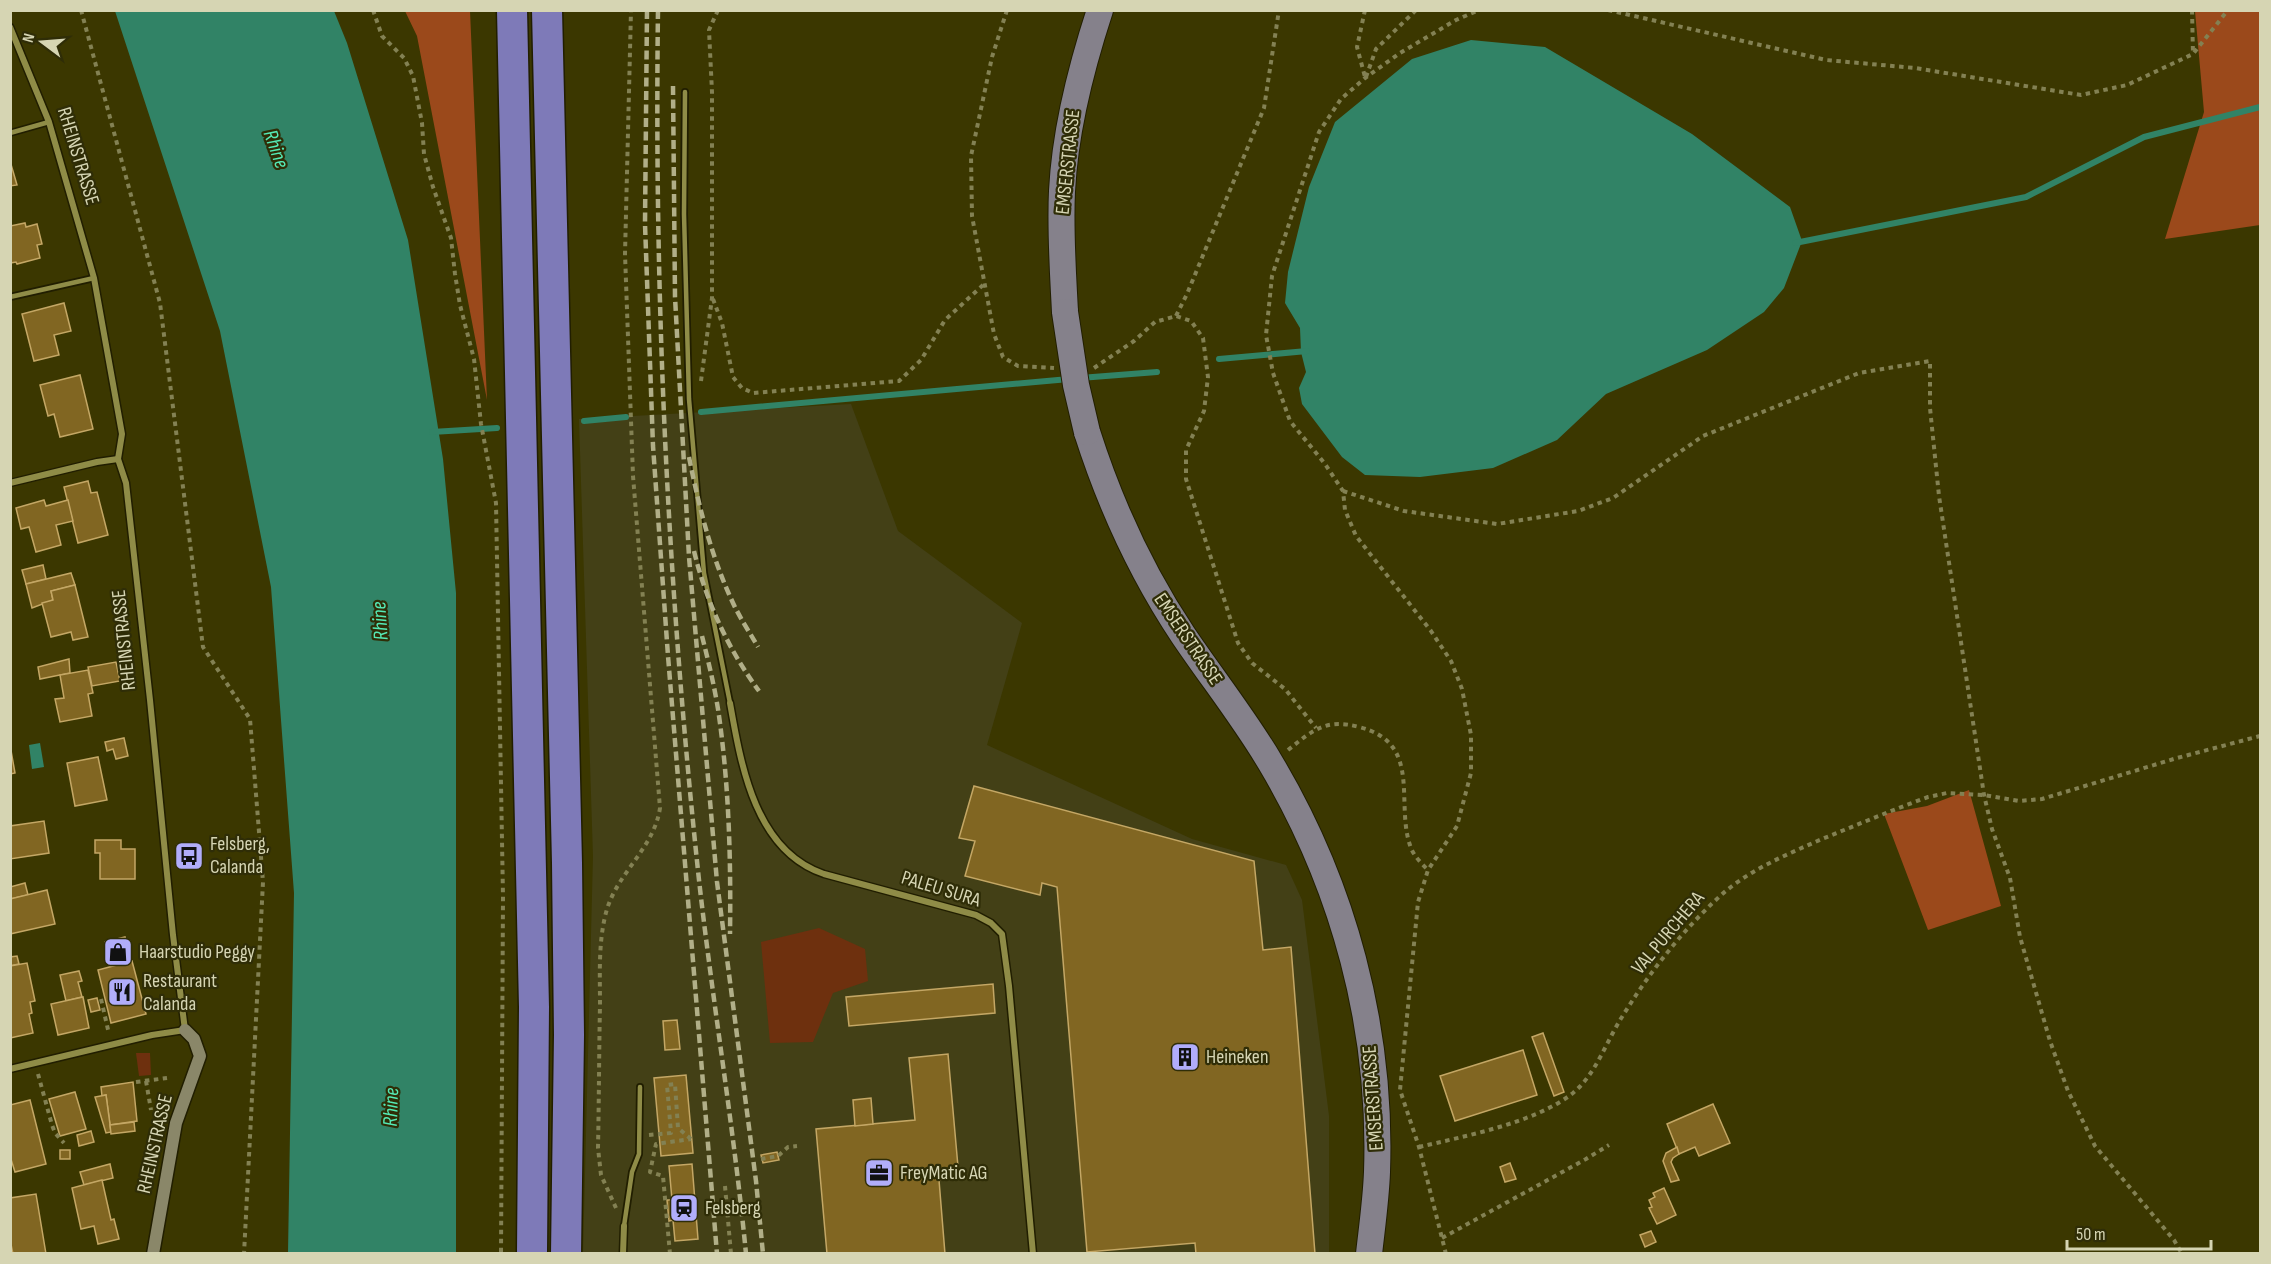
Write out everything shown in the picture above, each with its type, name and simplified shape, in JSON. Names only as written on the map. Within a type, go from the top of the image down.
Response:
[{"type":"highway","points":[[512,10],[534,1007],[532,1254]]},
{"type":"highway","points":[[547,10],[567,851],[569,1035],[566,1254]]},
{"type":"main road","name":"EMSERSTRASSE","points":[[1100,10],[1076,97],[1062,189],[1061,238],[1065,312],[1076,385],[1088,432],[1116,513],[1155,591],[1251,730],[1305,825],[1326,872],[1352,952],[1361,990],[1375,1078],[1377,1173],[1370,1254]]},
{"type":"street","name":"RHEINSTRASSE","points":[[10,27],[49,122],[94,278],[122,434],[118,459],[126,483],[185,1030],[194,1039],[200,1056],[176,1123],[153,1254]]},
{"type":"street","points":[[10,483],[118,459]]},
{"type":"street","name":"PALEU SURA","points":[[730,703],[739,753],[749,787],[772,833],[795,859],[810,869],[824,874],[976,915],[992,922],[1002,934],[1009,986],[1033,1254]]},
{"type":"street","points":[[10,1069],[152,1035],[185,1030]]},
{"type":"street","points":[[623,1254],[624,1226]]},
{"type":"lane","points":[[685,92],[684,214],[688,380],[704,573],[730,703]]},
{"type":"lane","points":[[10,133],[49,122]]},
{"type":"lane","points":[[10,297],[94,278]]},
{"type":"lane","points":[[624,1226],[632,1172],[639,1154],[640,1087]]},
{"type":"path","points":[[81,10],[160,303],[203,647],[250,720],[263,882],[244,1254]]},
{"type":"path","points":[[373,10],[382,36],[404,58],[413,76],[422,123],[424,154],[451,238],[460,305],[474,359],[481,424],[496,503],[503,897],[501,1254]]},
{"type":"path","points":[[624,1226],[604,1185],[598,1148],[600,948],[611,896],[626,871],[649,841],[658,821],[660,808],[632,453],[625,254],[631,10]]},
{"type":"path","points":[[688,380],[702,381],[712,298],[712,93],[709,30],[718,10]]},
{"type":"path","points":[[1007,10],[992,57],[971,156],[972,216],[994,334],[1003,357],[1018,366],[1061,368]]},
{"type":"path","points":[[1176,316],[1264,108],[1279,10]]},
{"type":"path","points":[[1365,10],[1357,48],[1365,78]]},
{"type":"path","points":[[1365,78],[1376,49],[1416,10]]},
{"type":"path","points":[[1446,1254],[1419,1147],[1400,1090],[1419,902],[1428,870],[1457,826],[1471,773],[1471,735],[1462,689],[1451,661],[1431,631],[1356,536],[1346,510],[1344,491],[1290,421],[1273,373],[1266,335],[1272,276],[1319,132],[1341,99],[1365,78],[1400,53],[1456,20],[1479,10]]},
{"type":"path","points":[[1608,10],[1826,60],[1915,68],[2081,95],[2127,85],[2193,54],[2228,10]]},
{"type":"path","points":[[2192,10],[2193,54]]},
{"type":"path","points":[[712,298],[722,323],[733,377],[742,388],[753,393],[899,381],[921,360],[945,320],[984,284]]},
{"type":"path","points":[[1083,368],[1094,368],[1134,341],[1155,322],[1176,316],[1191,321],[1203,338],[1208,376],[1204,411],[1186,450],[1186,479],[1238,643],[1252,663],[1285,688],[1316,728]]},
{"type":"path","points":[[1344,491],[1404,511],[1497,524],[1578,511],[1613,498],[1703,436],[1859,373],[1930,361],[1930,408],[1939,496],[1984,795],[1992,829],[2010,878],[2020,937],[2050,1041],[2068,1091],[2095,1146],[2174,1240],[2182,1254]]},
{"type":"path","points":[[1271,763],[1316,728],[1343,723],[1368,729],[1392,745],[1405,777],[1407,836],[1412,851],[1428,870]]},
{"type":"path","name":"VAL PURCHERA","points":[[1419,1147],[1487,1131],[1555,1105],[1572,1094],[1593,1069],[1623,1014],[1687,929],[1712,904],[1747,875],[1791,853],[1928,797],[1947,793],[1984,795],[2019,801],[2042,799],[2176,758],[2260,736]]},
{"type":"path","points":[[101,999],[110,1035]]},
{"type":"path","points":[[36,1063],[52,1125],[55,1133],[64,1143]]},
{"type":"path","points":[[136,1082],[167,1078]]},
{"type":"path","points":[[146,1081],[150,1110]]},
{"type":"path","points":[[656,1144],[691,1139],[678,1128],[675,1084],[667,1085],[671,1133],[659,1134],[656,1144],[650,1172],[663,1176],[670,1254]]},
{"type":"path","points":[[1442,1238],[1609,1144]]},
{"type":"path","points":[[761,1159],[778,1156],[788,1147],[797,1146]]},
{"type":"path","points":[[725,1186],[731,1254]]},
{"type":"shaded area","points":[[405,11],[470,11],[487,400],[417,36]]},
{"type":"shaded area","points":[[2195,11],[2260,11],[2260,225],[2165,239],[2204,112]]},
{"type":"shaded area","points":[[851,404],[898,531],[1022,623],[987,745],[1192,839],[1286,865],[1302,900],[1329,1116],[1329,1253],[583,1253],[593,856],[579,419]]},
{"type":"shaded area","points":[[1969,790],[2001,906],[1928,930],[1884,814],[1927,806]]},
{"type":"shaded area","points":[[819,928],[865,949],[868,981],[833,993],[813,1042],[770,1043],[761,942]]},
{"type":"shaded area","points":[[136,1053],[150,1053],[151,1075],[139,1076]]},
{"type":"water","name":"Rhine","points":[[115,11],[334,11],[347,43],[408,240],[443,459],[456,593],[456,1253],[288,1253],[294,893],[271,587],[220,331]]},
{"type":"water","points":[[1471,40],[1545,47],[1692,134],[1790,207],[1802,241],[1784,288],[1764,312],[1707,350],[1606,394],[1557,440],[1493,468],[1420,477],[1365,475],[1342,457],[1302,404],[1299,388],[1306,372],[1301,352],[1300,328],[1285,303],[1288,272],[1309,187],[1335,122],[1412,59]]},
{"type":"water","points":[[40,743],[44,767],[32,769],[29,745]]},
{"type":"building","points":[[10,161],[17,185],[10,186]]},
{"type":"building","points":[[25,223],[26,227],[37,224],[42,244],[37,245],[40,258],[17,264],[16,262],[10,263],[10,226]]},
{"type":"building","points":[[64,303],[71,331],[54,335],[59,355],[34,361],[22,314]]},
{"type":"building","points":[[80,375],[93,429],[60,437],[54,414],[48,416],[40,385]]},
{"type":"building","points":[[88,481],[91,493],[97,492],[108,535],[78,543],[64,487]]},
{"type":"building","points":[[44,500],[46,506],[68,500],[73,521],[56,525],[61,545],[36,552],[29,527],[21,529],[16,508]]},
{"type":"building","points":[[43,565],[46,579],[26,584],[22,570]]},
{"type":"building","points":[[71,573],[75,585],[51,591],[53,600],[32,608],[26,584]]},
{"type":"building","points":[[75,585],[88,637],[73,640],[71,632],[51,637],[42,603],[53,600],[51,591]]},
{"type":"building","points":[[69,659],[70,673],[40,679],[38,667]]},
{"type":"building","points":[[116,662],[120,681],[92,686],[88,667]]},
{"type":"building","points":[[88,670],[93,693],[88,694],[92,716],[60,722],[55,699],[64,698],[60,675]]},
{"type":"building","points":[[124,738],[128,756],[116,759],[113,749],[107,751],[105,742]]},
{"type":"building","points":[[10,745],[15,773],[10,774]]},
{"type":"building","points":[[98,757],[107,800],[75,806],[67,763]]},
{"type":"building","name":"Heineken","points":[[974,786],[1254,861],[1263,950],[1291,947],[1315,1254],[1196,1254],[1195,1243],[1087,1252],[1057,887],[1042,883],[1040,895],[965,876],[975,841],[959,838]]},
{"type":"building","points":[[44,821],[49,853],[10,859],[10,826]]},
{"type":"building","points":[[95,840],[121,840],[121,849],[135,849],[135,879],[100,879],[100,853],[95,853]]},
{"type":"building","points":[[25,883],[28,895],[10,899],[10,887]]},
{"type":"building","points":[[47,890],[55,924],[10,934],[10,899]]},
{"type":"building","name":"Haarstudio Peggy","points":[[125,937],[131,962],[111,966],[105,942]]},
{"type":"building","points":[[17,956],[19,964],[10,966],[10,957]]},
{"type":"building","name":"Restaurant Calanda","points":[[132,961],[146,1014],[111,1023],[98,970]]},
{"type":"building","points":[[27,963],[35,1001],[30,1002],[32,1013],[29,1014],[33,1033],[10,1038],[10,966]]},
{"type":"building","points":[[79,971],[82,981],[78,982],[82,997],[66,1001],[60,975]]},
{"type":"building","points":[[993,984],[995,1013],[849,1026],[846,997]]},
{"type":"building","points":[[83,997],[89,1028],[58,1035],[51,1004]]},
{"type":"building","points":[[97,998],[100,1010],[91,1012],[88,1000]]},
{"type":"building","points":[[677,1020],[680,1049],[665,1050],[663,1021]]},
{"type":"building","points":[[1543,1033],[1564,1092],[1554,1096],[1532,1037]]},
{"type":"building","points":[[1523,1050],[1537,1095],[1455,1121],[1440,1076]]},
{"type":"building","points":[[948,1054],[959,1178],[939,1180],[945,1254],[827,1254],[816,1129],[915,1120],[909,1058]]},
{"type":"building","points":[[686,1075],[693,1153],[661,1156],[654,1078]]},
{"type":"building","points":[[133,1082],[137,1121],[110,1125],[106,1095],[102,1096],[101,1087]]},
{"type":"building","points":[[75,1092],[86,1129],[60,1136],[49,1099]]},
{"type":"building","points":[[106,1095],[111,1132],[106,1133],[95,1097]]},
{"type":"building","points":[[871,1098],[873,1124],[855,1126],[853,1100]]},
{"type":"building","points":[[30,1100],[46,1164],[15,1172],[10,1156],[10,1105]]},
{"type":"building","points":[[1713,1104],[1730,1143],[1699,1156],[1695,1147],[1679,1154],[1667,1124]]},
{"type":"building","points":[[134,1122],[135,1131],[111,1134],[110,1125]]},
{"type":"building","points":[[91,1131],[94,1142],[79,1146],[77,1135]]},
{"type":"building","points":[[1677,1147],[1679,1154],[1671,1162],[1679,1180],[1671,1182],[1663,1161],[1666,1153]]},
{"type":"building","points":[[60,1150],[70,1150],[70,1159],[60,1159]]},
{"type":"building","points":[[777,1152],[779,1160],[763,1163],[761,1155]]},
{"type":"building","points":[[1510,1163],[1516,1179],[1505,1182],[1500,1167]]},
{"type":"building","points":[[110,1164],[113,1178],[84,1185],[80,1172]]},
{"type":"building","points":[[692,1164],[698,1239],[675,1241],[673,1220],[669,1221],[667,1200],[672,1200],[669,1166]]},
{"type":"building","points":[[102,1180],[111,1220],[114,1219],[119,1239],[98,1244],[94,1226],[81,1229],[72,1188]]},
{"type":"building","points":[[1664,1188],[1676,1215],[1657,1224],[1649,1208],[1652,1207],[1649,1200],[1655,1197],[1653,1193]]},
{"type":"building","points":[[36,1194],[46,1254],[13,1254],[10,1240],[10,1198]]},
{"type":"building","points":[[1651,1231],[1656,1242],[1645,1247],[1640,1235]]},
{"type":"waterway","points":[[1795,243],[2026,197],[2144,137],[2260,107]]},
{"type":"waterway","points":[[1219,359],[1307,351]]},
{"type":"waterway","points":[[1080,378],[1157,372]]},
{"type":"waterway","points":[[701,412],[1069,379]]},
{"type":"waterway","points":[[584,421],[626,417]]},
{"type":"waterway","points":[[432,432],[497,428]]},
{"type":"railway","points":[[647,10],[645,224],[653,446],[717,1254]]},
{"type":"railway","points":[[658,10],[658,228],[671,554],[699,880],[746,1254]]},
{"type":"railway","points":[[673,86],[675,297],[689,557],[717,882],[756,1181],[763,1254]]},
{"type":"railway","points":[[689,457],[718,567],[736,609],[758,647]]},
{"type":"railway","points":[[694,551],[719,624],[737,658],[759,691]]},
{"type":"railway","points":[[702,636],[716,700],[725,765],[730,849],[730,934]]},
{"type":"place","name":"Felsberg, Calanda","points":[[189,856]]},
{"type":"place","name":"Haarstudio Peggy","points":[[118,952]]},
{"type":"place","name":"Restaurant Calanda","points":[[122,992]]},
{"type":"place","name":"Heineken","points":[[1185,1057]]},
{"type":"place","name":"FreyMatic AG","points":[[879,1173]]},
{"type":"place","name":"Felsberg","points":[[684,1208]]}]
